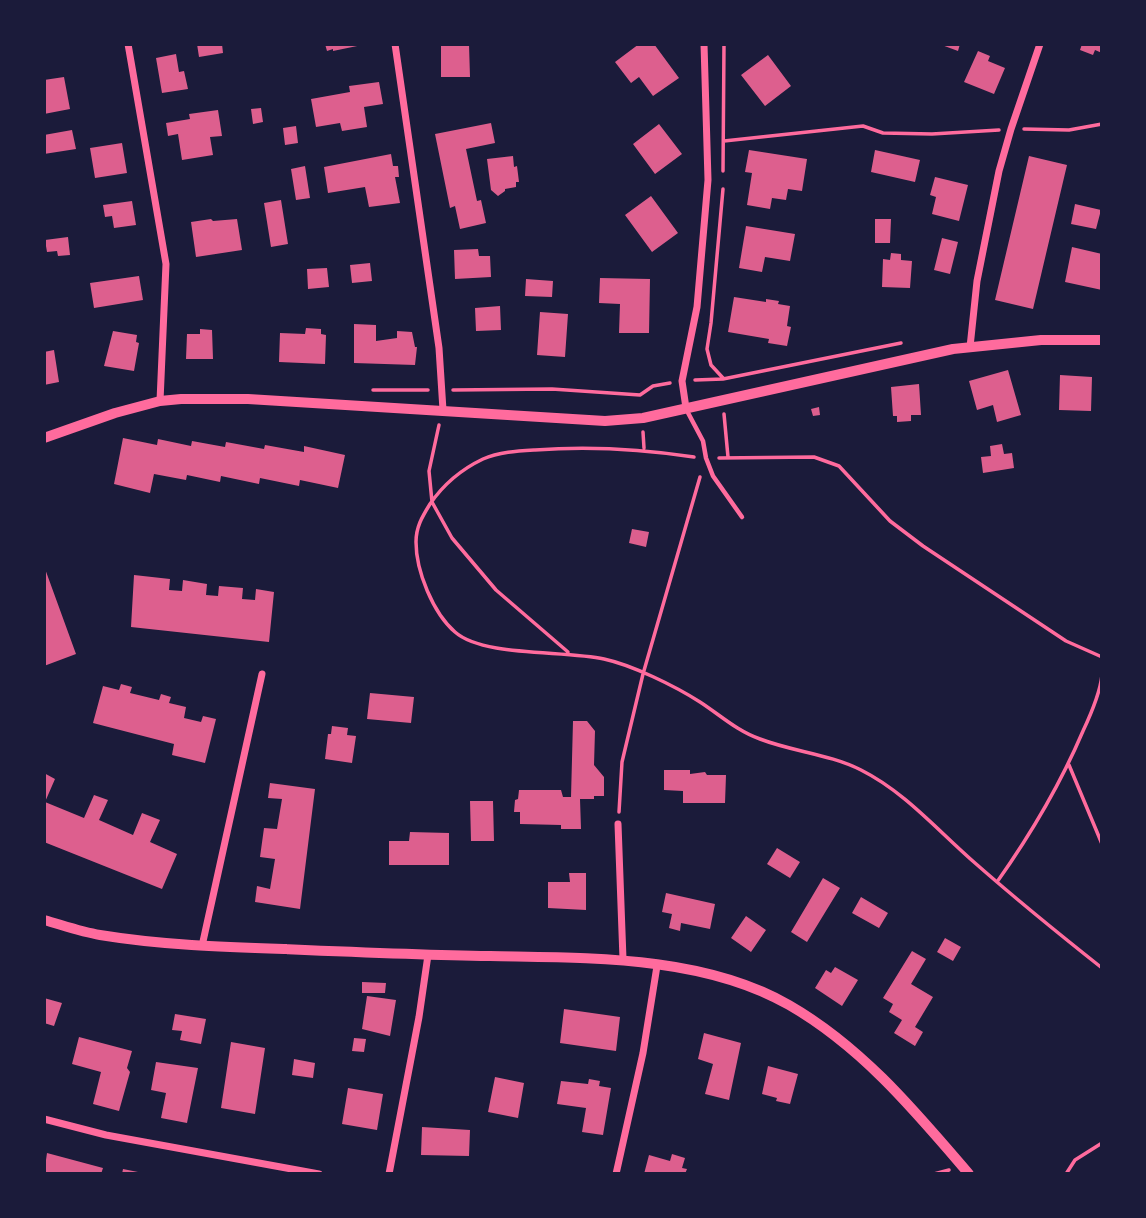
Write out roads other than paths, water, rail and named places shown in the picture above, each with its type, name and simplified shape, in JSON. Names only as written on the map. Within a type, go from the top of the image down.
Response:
[{"type":"street","points":[[128,44],[166,264],[160,401]]},
{"type":"street","points":[[395,44],[439,348],[443,410]]},
{"type":"street","points":[[686,408],[682,381],[698,307],[708,180],[704,44]]},
{"type":"street","points":[[970,347],[977,281],[999,171],[1010,129],[1040,44]]},
{"type":"street","points":[[44,438],[115,413],[160,401],[248,399],[605,421],[643,418],[970,347],[1041,340],[1102,340]]},
{"type":"street","points":[[202,946],[262,674]]},
{"type":"street","points":[[618,824],[622,959]]},
{"type":"street","points":[[44,920],[97,935],[202,946],[622,959],[715,976],[758,990],[815,1021],[857,1053],[900,1094],[969,1174]]},
{"type":"street","points":[[389,1174],[428,955]]},
{"type":"street","points":[[616,1174],[643,1053],[657,966]]},
{"type":"street","points":[[44,1119],[106,1135],[319,1174]]},
{"type":"lane","points":[[686,408],[703,441],[713,476],[742,517]]}]
